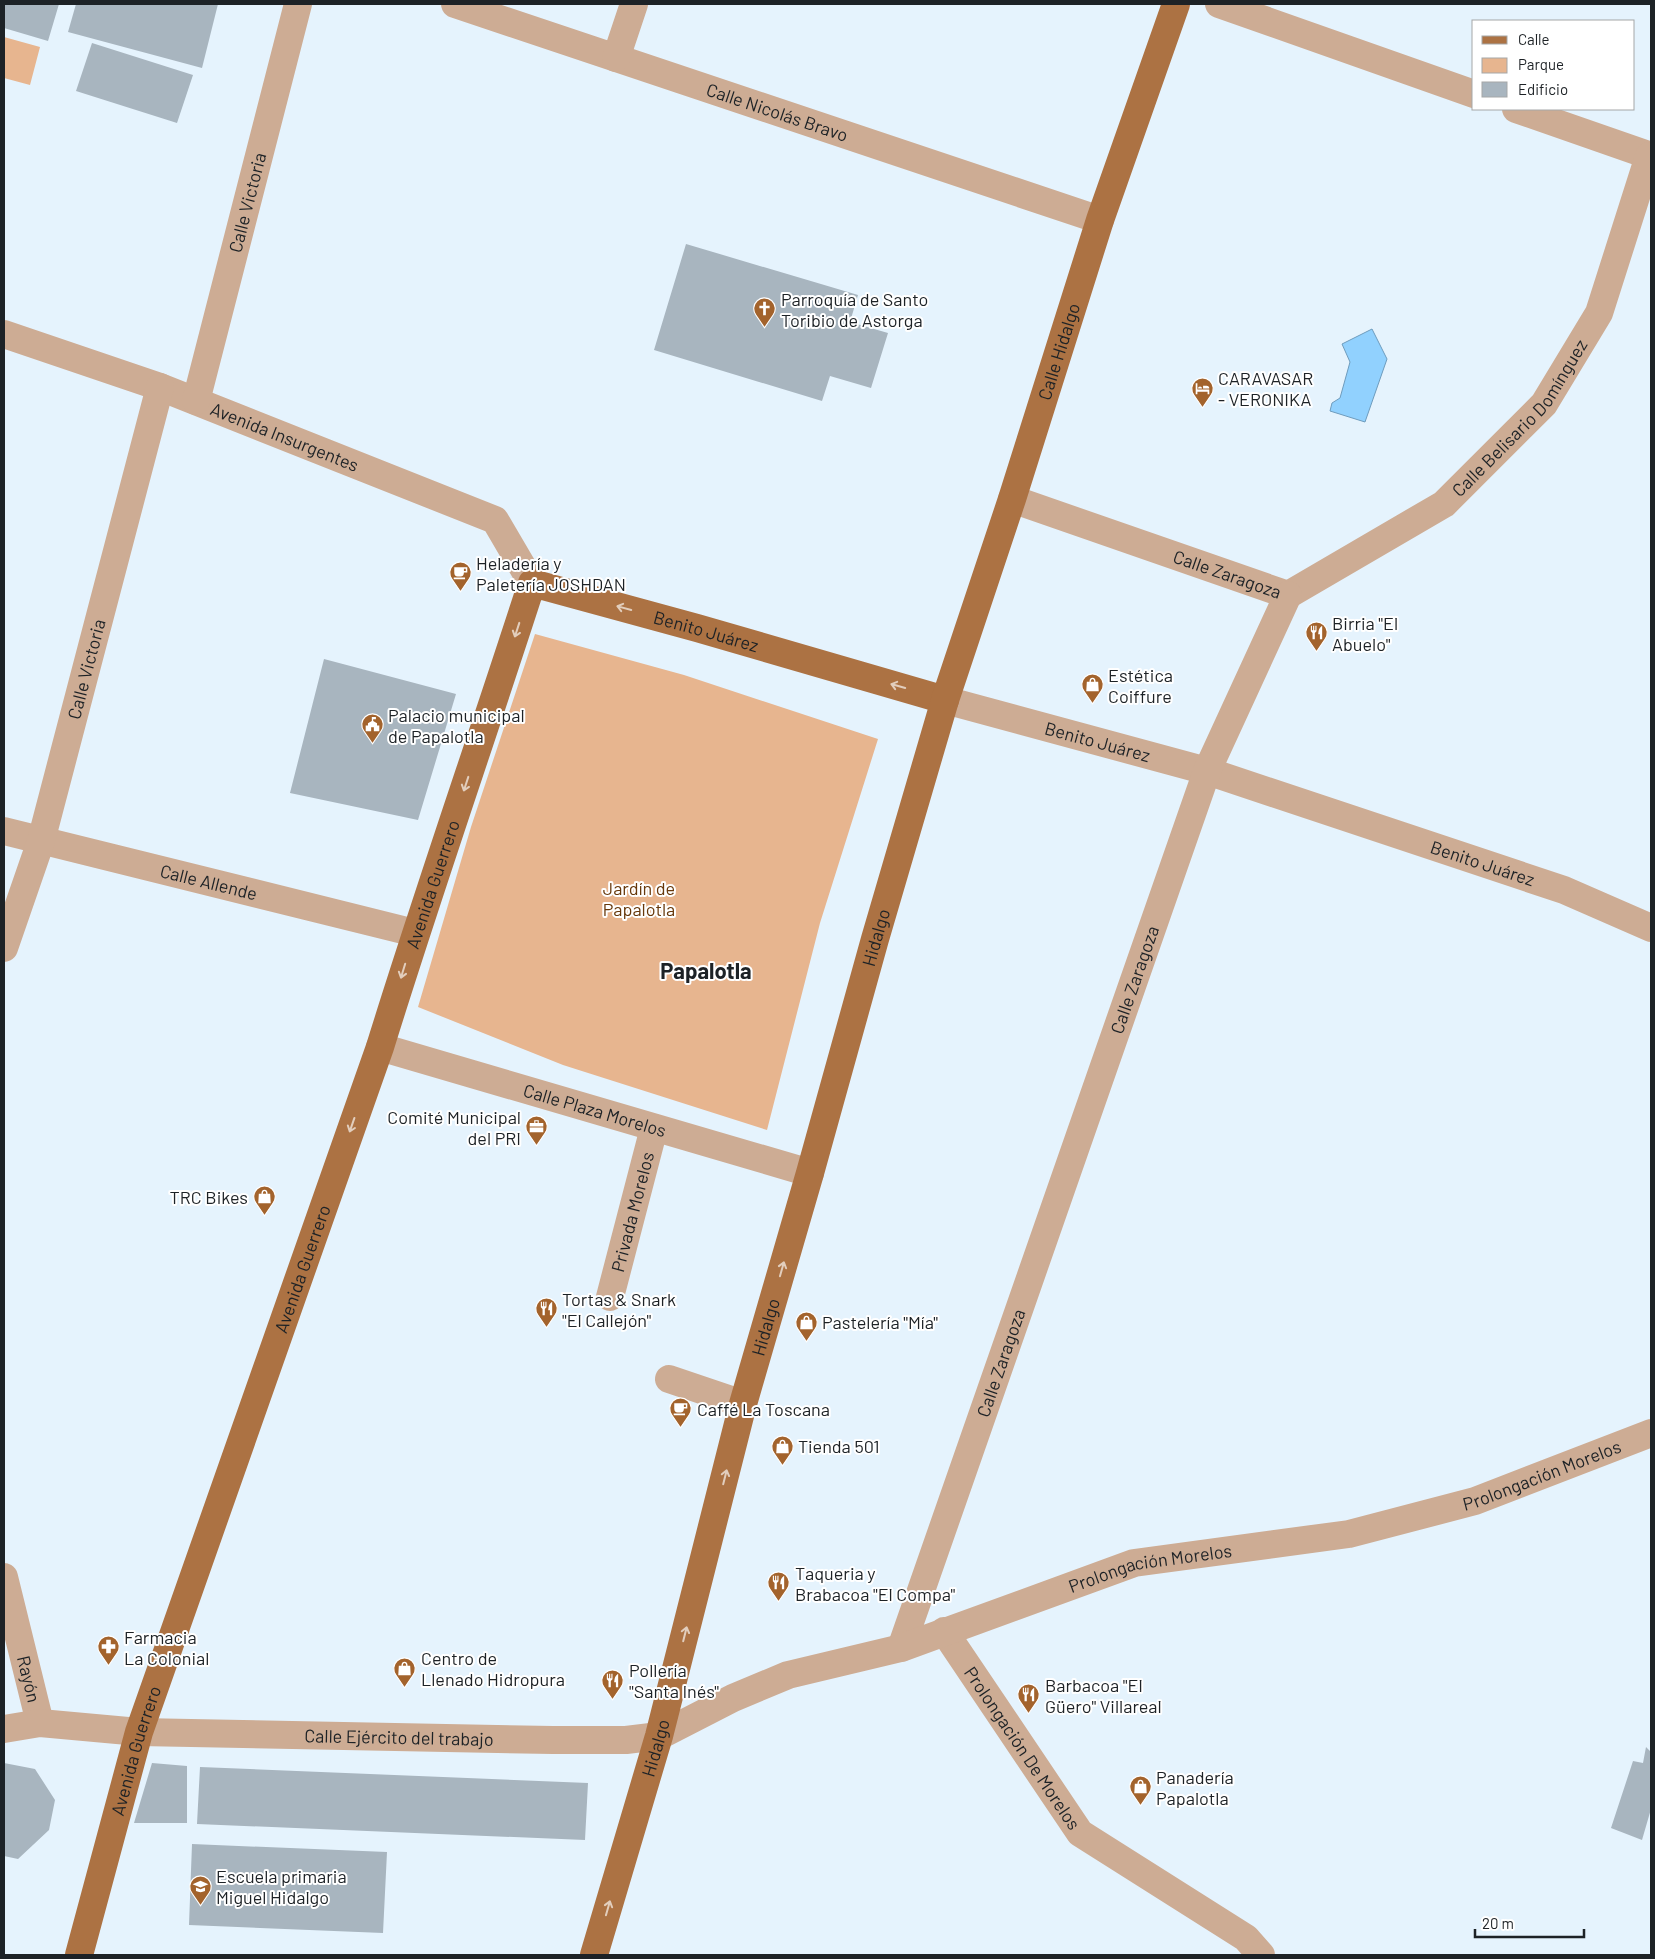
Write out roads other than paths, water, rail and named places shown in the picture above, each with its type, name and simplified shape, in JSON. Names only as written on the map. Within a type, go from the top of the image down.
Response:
[{"type":"main road","name":"Calle Hidalgo","points":[[945,700],[1012,499],[1100,220],[1176,4]]},
{"type":"main road","name":"Benito Juárez","points":[[532,583],[697,628],[945,700]]},
{"type":"main road","name":"Avenida Guerrero","points":[[79,1955],[139,1732],[380,1047],[415,933],[455,820],[532,583]]},
{"type":"main road","name":"Hidalgo","points":[[594,1955],[659,1736],[743,1404],[945,700]]},
{"type":"street","name":"Calle Victoria","points":[[196,401],[298,4]]},
{"type":"street","name":"Calle Nicolás Bravo","points":[[455,4],[1100,220]]},
{"type":"street","points":[[616,58],[634,4]]},
{"type":"street","points":[[1219,4],[1472,93]]},
{"type":"street","name":"Calle Belisario Domínguez","points":[[1288,595],[1444,504],[1544,404],[1600,314],[1650,156],[1519,110]]},
{"type":"street","name":"Avenida Insurgentes","points":[[4,334],[160,387],[495,520],[532,583]]},
{"type":"street","name":"Calle Victoria","points":[[4,948],[42,841],[160,387]]},
{"type":"street","name":"Calle Zaragoza","points":[[901,1648],[1207,771],[1288,595],[1012,499]]},
{"type":"street","name":"Benito Juárez","points":[[945,700],[1207,771],[1564,890],[1651,928]]},
{"type":"street","name":"Calle Allende","points":[[4,831],[415,933]]},
{"type":"street","name":"Calle Plaza Morelos","points":[[380,1047],[810,1173]]},
{"type":"street","name":"Privada Morelos","points":[[610,1297],[654,1128]]},
{"type":"street","points":[[669,1379],[743,1404]]},
{"type":"street","name":"Prolongación Morelos","points":[[659,1736],[733,1698],[788,1675],[901,1648],[1134,1563],[1349,1534],[1474,1501],[1651,1433]]},
{"type":"street","name":"Rayón","points":[[4,1577],[40,1724]]},
{"type":"street","name":"Prolongación De Morelos","points":[[944,1631],[1080,1833],[1246,1938],[1261,1955]]},
{"type":"street","name":"Calle Ejército del trabajo","points":[[4,1729],[40,1724],[139,1732],[553,1740],[626,1740],[659,1736]]},
{"type":"water","points":[[1372,329],[1387,359],[1365,422],[1330,411],[1332,403],[1340,398],[1350,362],[1342,344]]},
{"type":"place","name":"Parroquía de Santo Toribio de Astorga","points":[[765,328]]},
{"type":"place","name":"CARAVASAR - VERONIKA","points":[[1202,407]]},
{"type":"place","name":"Heladería y Paletería JOSHDAN","points":[[460,592]]},
{"type":"place","name":"Birria \"El Abuelo\"","points":[[1316,652]]},
{"type":"place","name":"Estética Coiffure","points":[[1092,704]]},
{"type":"place","name":"Palacio municipal de Papalotla","points":[[372,744]]},
{"type":"place","name":"Comité Municipal del PRI","points":[[537,1146]]},
{"type":"place","name":"TRC Bikes","points":[[264,1216]]},
{"type":"place","name":"Tortas & Snark \"El Callejón\"","points":[[546,1328]]},
{"type":"place","name":"Pastelería \"Mía\"","points":[[806,1341]]},
{"type":"place","name":"Caffé La Toscana","points":[[681,1428]]},
{"type":"place","name":"Tienda 501","points":[[782,1465]]},
{"type":"place","name":"Taqueria y Brabacoa \"El Compa\"","points":[[779,1602]]},
{"type":"place","name":"Farmacia La Colonial","points":[[108,1666]]},
{"type":"place","name":"Centro de Llenado Hidropura","points":[[405,1687]]},
{"type":"place","name":"Pollería \"Santa Inés\"","points":[[613,1699]]},
{"type":"place","name":"Barbacoa \"El Güero\" Villareal","points":[[1029,1714]]},
{"type":"place","name":"Panadería Papalotla","points":[[1140,1806]]},
{"type":"place","name":"Escuela primaria Miguel Hidalgo","points":[[200,1905]]},
{"type":"district","name":"Papalotla","points":[[706,970]]},
{"type":"park label","name":"Jardín de Papalotla","points":[[639,898]]}]
